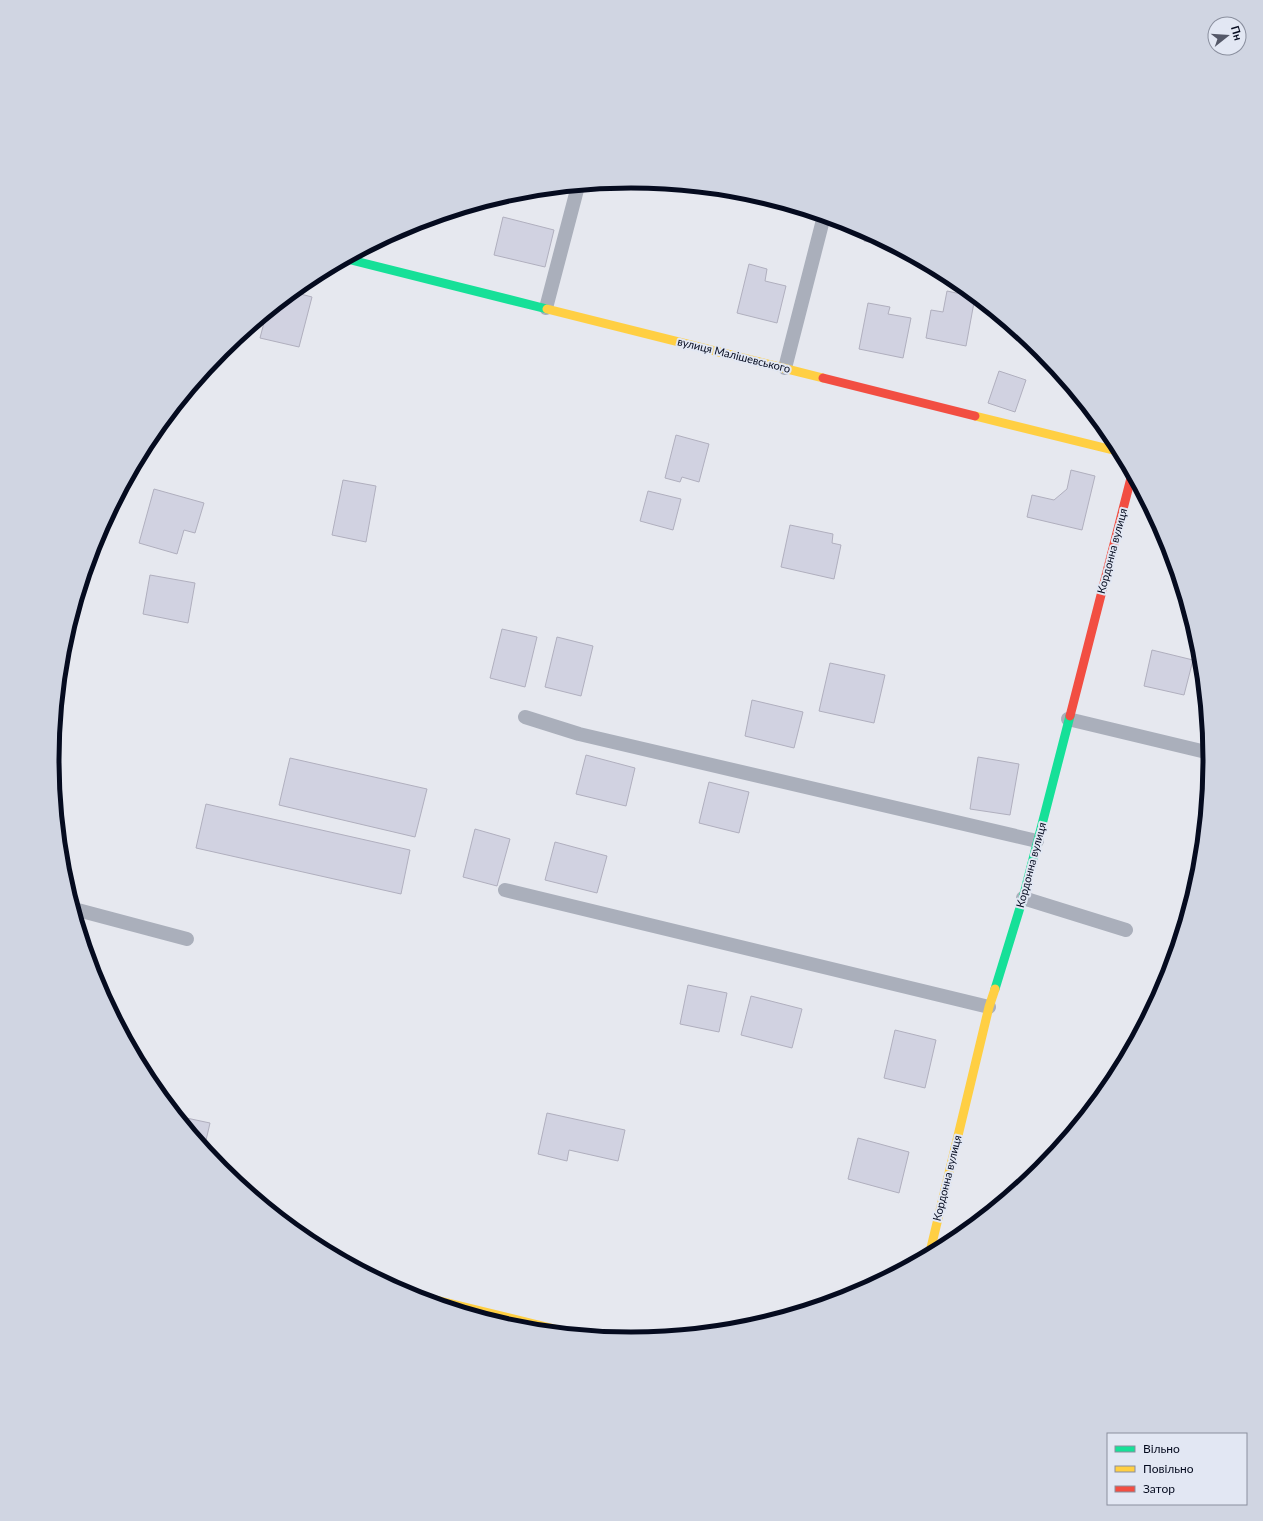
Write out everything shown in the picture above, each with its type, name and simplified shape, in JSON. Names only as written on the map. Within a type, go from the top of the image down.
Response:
[{"type":"street","name":"вулиця Малішевського","points":[[354,260],[1113,450]]},
{"type":"street","name":"Кордонна вулиця","points":[[931,1248],[989,1007],[1023,898],[1130,480]]},
{"type":"street","points":[[445,1302],[537,1325]]},
{"type":"lane","points":[[546,308],[577,191]]},
{"type":"lane","points":[[785,368],[823,221]]},
{"type":"lane","points":[[525,717],[579,734],[1037,841]]},
{"type":"lane","points":[[1068,719],[1204,752]]},
{"type":"lane","points":[[505,890],[989,1007]]},
{"type":"lane","points":[[1023,898],[1126,930]]},
{"type":"lane","points":[[79,910],[187,940]]},
{"type":"building","points":[[503,217],[554,230],[545,267],[494,255]]},
{"type":"building","points":[[865,238],[878,244],[864,241]]},
{"type":"building","points":[[749,264],[767,269],[765,281],[786,286],[777,323],[737,313]]},
{"type":"building","points":[[947,291],[965,295],[974,302],[966,346],[926,338],[931,310],[943,312]]},
{"type":"building","points":[[300,294],[312,297],[299,347],[260,338],[264,321],[283,306]]},
{"type":"building","points":[[868,303],[890,307],[888,314],[911,318],[903,358],[859,349]]},
{"type":"building","points":[[999,371],[1026,380],[1015,412],[988,403]]},
{"type":"building","points":[[676,435],[709,444],[699,482],[682,477],[680,482],[665,478]]},
{"type":"building","points":[[1071,470],[1095,476],[1082,530],[1027,517],[1032,495],[1054,500],[1067,489]]},
{"type":"building","points":[[343,480],[376,486],[366,542],[332,535]]},
{"type":"building","points":[[154,489],[204,503],[195,533],[184,530],[177,554],[139,543]]},
{"type":"building","points":[[648,491],[681,499],[673,530],[640,521]]},
{"type":"building","points":[[790,525],[833,534],[832,543],[841,545],[834,579],[781,567]]},
{"type":"building","points":[[150,575],[195,583],[188,623],[143,614]]},
{"type":"building","points":[[502,629],[537,637],[525,687],[490,678]]},
{"type":"building","points":[[557,637],[593,646],[581,696],[545,687]]},
{"type":"building","points":[[1152,650],[1193,660],[1184,695],[1144,686]]},
{"type":"building","points":[[830,663],[885,675],[874,723],[819,711]]},
{"type":"building","points":[[752,700],[803,712],[794,748],[745,736]]},
{"type":"building","points":[[586,755],[635,768],[626,806],[576,794]]},
{"type":"building","points":[[978,757],[1019,764],[1010,815],[970,809]]},
{"type":"building","points":[[290,758],[427,789],[415,837],[279,805]]},
{"type":"building","points":[[709,782],[749,792],[739,833],[699,823]]},
{"type":"building","points":[[206,804],[410,850],[401,894],[196,848]]},
{"type":"building","points":[[475,829],[510,839],[497,886],[463,877]]},
{"type":"building","points":[[555,842],[607,856],[597,893],[545,880]]},
{"type":"building","points":[[688,985],[727,993],[719,1032],[680,1024]]},
{"type":"building","points":[[751,996],[802,1009],[792,1048],[741,1035]]},
{"type":"building","points":[[895,1030],[936,1040],[925,1088],[884,1078]]},
{"type":"building","points":[[547,1113],[625,1130],[618,1161],[569,1150],[567,1161],[538,1154]]},
{"type":"building","points":[[184,1117],[210,1123],[205,1143]]},
{"type":"building","points":[[858,1138],[909,1152],[899,1193],[848,1179]]},
{"type":"traffic: fast","points":[[353,261],[547,309]]},
{"type":"traffic: fast","points":[[995,989],[1023,898],[1070,716]]},
{"type":"traffic: slow","points":[[547,309],[823,378]]},
{"type":"traffic: slow","points":[[975,416],[1113,450]]},
{"type":"traffic: slow","points":[[931,1248],[989,1007],[995,989]]},
{"type":"traffic: slow","points":[[445,1302],[537,1325]]},
{"type":"traffic: jam","points":[[823,378],[975,416]]},
{"type":"traffic: jam","points":[[1070,716],[1130,480]]}]
